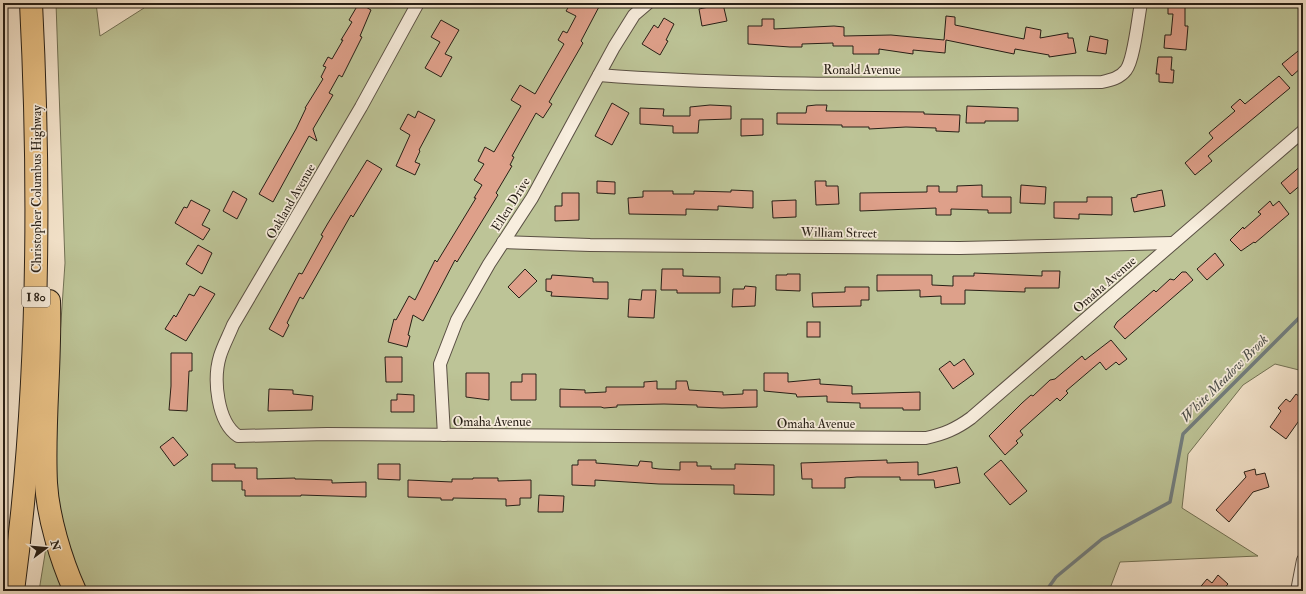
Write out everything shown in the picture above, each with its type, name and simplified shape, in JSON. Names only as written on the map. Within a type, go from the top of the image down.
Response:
[{"type":"highway","name":"Christopher Columbus Highway","points":[[13,591],[24,491],[32,381],[36,294],[36,96],[31,3]]},
{"type":"highway","points":[[37,168],[48,248],[50,317],[46,484],[53,525],[64,565],[75,591]]},
{"type":"street","name":"Oakland Avenue","points":[[224,421],[217,384],[219,357],[233,325],[361,107],[418,3]]},
{"type":"street","name":"Ellen Drive","points":[[444,435],[440,364],[457,320],[503,242],[532,198],[599,75],[634,15],[648,3]]},
{"type":"street","name":"Ronald Avenue","points":[[599,75],[672,81],[785,83],[1094,82],[1116,79],[1127,70],[1132,53],[1140,3]]},
{"type":"street","name":"Omaha Avenue","points":[[224,421],[230,431],[238,436],[327,434],[926,438],[945,434],[970,418],[1303,131]]},
{"type":"street","name":"William Street","points":[[503,242],[612,246],[748,245],[960,248],[1174,243]]},
{"type":"street","points":[[1297,591],[1303,562]]},
{"type":"green space","points":[[56,3],[96,3],[100,36],[144,8],[145,3],[1303,3],[1303,371],[1275,364],[1243,385],[1188,454],[1182,508],[1258,556],[1120,562],[1109,591],[39,591],[45,554],[65,263]]},
{"type":"building","points":[[359,3],[371,10],[360,36],[362,37],[342,77],[339,75],[329,93],[333,95],[313,129],[317,141],[309,136],[273,202],[259,194],[296,129],[305,108],[323,79],[321,77],[326,67],[323,66],[328,57],[332,59],[343,40],[341,40],[352,22],[349,20]]},
{"type":"building","points":[[571,3],[601,3],[581,41],[583,43],[549,102],[552,104],[543,118],[536,113],[512,156],[514,157],[510,165],[512,166],[496,193],[498,195],[457,262],[455,260],[423,321],[413,315],[408,335],[410,336],[407,347],[388,342],[394,319],[396,320],[409,296],[415,300],[435,260],[437,262],[476,198],[474,198],[482,185],[474,180],[484,164],[478,161],[485,147],[494,152],[521,106],[511,100],[520,85],[535,94],[564,44],[558,40],[563,31],[567,33],[576,16],[566,11]]},
{"type":"building","points":[[1168,3],[1185,3],[1185,26],[1188,26],[1186,50],[1164,48],[1165,35],[1171,35],[1173,14],[1168,14]]},
{"type":"building","points":[[723,4],[727,21],[702,26],[699,9]]},
{"type":"building","points":[[946,16],[955,17],[955,25],[1024,39],[1026,27],[1041,30],[1040,38],[1068,33],[1068,38],[1073,38],[1076,53],[1049,57],[1049,55],[1015,49],[1014,54],[946,40],[945,53],[913,50],[913,54],[879,49],[879,54],[853,54],[853,46],[833,46],[833,43],[802,44],[802,47],[748,44],[748,26],[762,26],[762,19],[774,19],[774,29],[834,26],[844,27],[844,36],[891,35],[944,40]]},
{"type":"building","points":[[664,18],[674,24],[666,40],[668,41],[660,55],[642,44],[654,25],[658,28]]},
{"type":"building","points":[[441,20],[459,30],[445,54],[452,57],[441,77],[425,68],[440,42],[431,37]]},
{"type":"building","points":[[1090,36],[1108,40],[1106,54],[1087,51]]},
{"type":"building","points":[[1303,47],[1303,66],[1292,76],[1282,64]]},
{"type":"building","points":[[1158,57],[1172,57],[1171,70],[1174,70],[1173,83],[1159,82],[1159,74],[1156,74]]},
{"type":"building","points":[[1279,76],[1290,88],[1208,156],[1212,161],[1195,175],[1185,163],[1213,138],[1209,133],[1235,111],[1231,107],[1240,99],[1245,104]]},
{"type":"building","points":[[612,103],[629,113],[612,145],[595,136]]},
{"type":"building","points":[[710,105],[731,106],[731,119],[699,120],[698,133],[673,133],[673,126],[640,124],[640,108],[664,109],[663,116],[690,116],[690,107]]},
{"type":"building","points":[[827,105],[826,111],[924,112],[924,114],[960,115],[959,132],[936,131],[936,128],[906,127],[869,129],[869,127],[842,127],[842,125],[777,124],[777,113],[806,113],[807,106]]},
{"type":"building","points":[[967,106],[1018,108],[1018,121],[985,121],[985,123],[966,123]]},
{"type":"building","points":[[418,111],[435,120],[419,150],[420,151],[415,162],[420,164],[415,175],[396,166],[410,135],[400,129],[408,114],[415,118]]},
{"type":"building","points":[[741,119],[763,119],[763,135],[741,136]]},
{"type":"building","points":[[367,160],[382,169],[353,217],[351,215],[303,299],[300,297],[287,323],[289,325],[283,337],[269,329],[299,273],[302,274],[323,236],[321,235]]},
{"type":"building","points":[[1303,164],[1303,183],[1290,194],[1281,183]]},
{"type":"building","points":[[597,181],[615,182],[615,194],[597,193]]},
{"type":"building","points":[[815,181],[826,181],[826,186],[838,186],[839,204],[816,205]]},
{"type":"building","points":[[982,185],[982,197],[1011,197],[1011,213],[988,213],[988,210],[951,209],[951,215],[936,215],[936,208],[860,211],[860,193],[927,192],[927,186],[939,186],[939,192],[957,192],[957,186]]},
{"type":"building","points":[[1021,185],[1046,187],[1045,204],[1020,203]]},
{"type":"building","points":[[731,190],[753,191],[753,208],[718,206],[718,210],[686,209],[686,215],[629,214],[628,198],[643,197],[643,191],[673,191],[673,194],[694,194],[694,191],[731,192]]},
{"type":"building","points":[[1162,190],[1165,206],[1134,212],[1131,198],[1137,197],[1137,195]]},
{"type":"building","points":[[233,191],[247,199],[237,219],[223,211]]},
{"type":"building","points":[[562,193],[579,193],[579,220],[555,221],[555,206],[562,206]]},
{"type":"building","points":[[1087,197],[1112,197],[1112,215],[1079,214],[1079,219],[1054,218],[1054,202],[1087,202]]},
{"type":"building","points":[[191,200],[210,210],[202,225],[210,229],[203,240],[175,223],[184,207],[187,208]]},
{"type":"building","points":[[796,200],[796,217],[773,218],[772,201]]},
{"type":"building","points":[[1270,201],[1273,206],[1279,201],[1289,214],[1255,243],[1254,242],[1241,251],[1230,240],[1243,227],[1244,229],[1261,214],[1258,212]]},
{"type":"building","points":[[198,245],[212,253],[202,274],[186,264]]},
{"type":"building","points":[[1215,253],[1224,265],[1207,280],[1197,269]]},
{"type":"building","points":[[525,269],[537,281],[519,298],[508,287]]},
{"type":"building","points":[[662,269],[683,269],[683,276],[720,277],[720,293],[677,293],[677,290],[661,290]]},
{"type":"building","points":[[1042,271],[1060,271],[1059,288],[1025,288],[1025,292],[965,290],[965,304],[941,304],[941,296],[920,297],[920,290],[877,291],[877,275],[932,275],[932,285],[953,286],[953,276],[974,276],[974,273],[1042,276]]},
{"type":"building","points":[[1182,272],[1186,272],[1193,280],[1125,339],[1114,327],[1117,322],[1154,290],[1156,292],[1170,279],[1174,280]]},
{"type":"building","points":[[800,274],[800,291],[776,290],[776,275]]},
{"type":"building","points":[[552,275],[593,278],[593,282],[608,282],[608,299],[551,296],[552,292],[546,291],[546,279],[551,279]]},
{"type":"building","points":[[200,286],[215,294],[186,341],[165,329],[174,315],[176,317],[189,294],[194,296]]},
{"type":"building","points":[[745,286],[756,287],[755,306],[732,307],[733,289],[744,289]]},
{"type":"building","points":[[845,287],[869,287],[869,300],[861,300],[861,306],[813,307],[812,293],[845,292]]},
{"type":"building","points":[[642,290],[656,290],[654,318],[628,317],[629,299],[641,300]]},
{"type":"building","points":[[807,322],[820,322],[820,337],[807,337]]},
{"type":"building","points":[[1111,340],[1127,359],[1119,365],[1116,362],[1106,370],[1100,362],[1066,391],[1068,393],[1060,401],[1057,398],[1020,431],[1023,435],[1016,441],[1018,443],[1005,455],[989,436],[1022,403],[1031,395],[1033,396],[1050,380],[1055,379],[1082,356],[1085,360]]},
{"type":"building","points":[[171,353],[192,353],[192,371],[189,371],[187,411],[169,410]]},
{"type":"building","points":[[385,357],[402,357],[402,382],[386,382]]},
{"type":"building","points":[[964,359],[974,374],[953,389],[939,369],[950,361],[954,366]]},
{"type":"building","points":[[466,373],[489,373],[489,400],[466,397]]},
{"type":"building","points":[[764,373],[788,373],[788,382],[820,379],[820,384],[852,386],[852,394],[920,392],[920,410],[903,410],[903,408],[860,408],[860,403],[827,402],[827,396],[797,397],[796,394],[764,391]]},
{"type":"building","points":[[522,374],[536,374],[536,400],[511,400],[511,382],[522,382]]},
{"type":"building","points":[[657,381],[657,389],[676,389],[676,381],[687,381],[689,390],[723,392],[723,395],[743,394],[743,390],[757,390],[757,407],[722,408],[697,407],[697,405],[664,404],[617,405],[617,407],[604,408],[560,407],[560,389],[585,390],[585,393],[606,392],[606,387],[644,387],[644,382]]},
{"type":"building","points":[[269,389],[293,390],[293,394],[313,396],[312,410],[268,411]]},
{"type":"building","points":[[397,394],[414,395],[414,412],[391,412],[391,400],[397,400]]},
{"type":"building","points":[[1296,394],[1303,399],[1303,415],[1286,439],[1270,427],[1281,411],[1278,408],[1286,399],[1290,402]]},
{"type":"building","points":[[173,437],[188,455],[174,466],[160,447]]},
{"type":"building","points":[[578,460],[596,460],[596,463],[638,466],[640,461],[652,462],[652,468],[680,470],[680,462],[697,462],[697,466],[711,466],[711,469],[735,469],[735,464],[774,465],[774,495],[734,494],[734,485],[659,484],[595,480],[595,486],[572,485],[572,465],[578,465]]},
{"type":"building","points":[[887,460],[887,463],[918,462],[918,475],[957,467],[960,483],[935,488],[934,480],[900,480],[900,477],[857,477],[845,478],[845,488],[812,488],[812,479],[802,479],[801,463]]},
{"type":"building","points":[[1001,460],[1027,491],[1010,505],[984,474]]},
{"type":"building","points":[[212,464],[235,464],[235,468],[257,468],[257,479],[295,478],[332,480],[332,483],[366,482],[366,497],[301,495],[245,496],[245,490],[242,490],[242,481],[212,481]]},
{"type":"building","points":[[378,464],[400,464],[400,480],[378,479]]},
{"type":"building","points":[[1255,469],[1256,475],[1265,473],[1269,487],[1253,492],[1229,522],[1216,510],[1246,477],[1244,472]]},
{"type":"building","points":[[498,478],[498,481],[531,480],[531,498],[520,498],[520,505],[506,506],[506,499],[453,498],[453,500],[441,500],[441,498],[408,497],[408,480],[452,482],[452,479]]},
{"type":"building","points":[[539,495],[564,496],[563,512],[538,512]]},
{"type":"building","points":[[1218,575],[1228,584],[1222,591],[1197,591],[1207,579],[1212,583]]},
{"type":"waterway","name":"White Meadow Brook","points":[[1046,591],[1056,577],[1102,539],[1170,502],[1183,434],[1303,314]]}]
